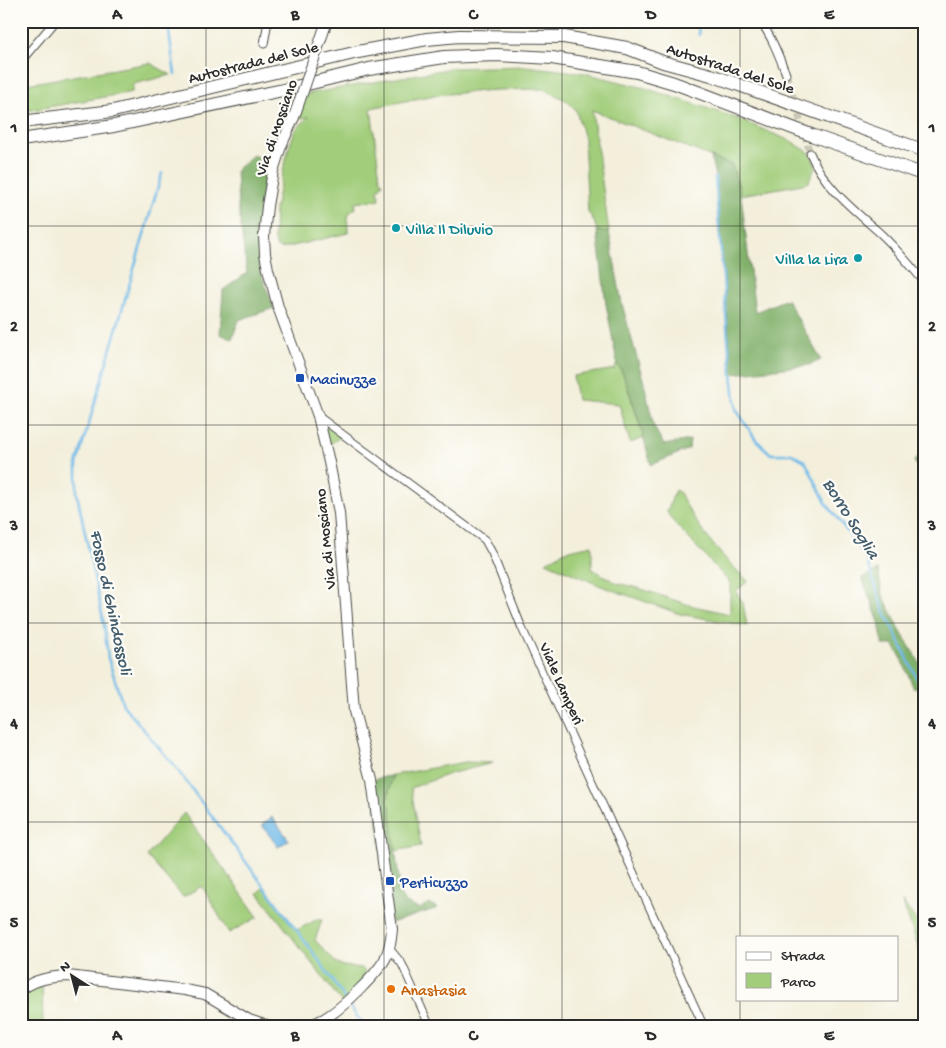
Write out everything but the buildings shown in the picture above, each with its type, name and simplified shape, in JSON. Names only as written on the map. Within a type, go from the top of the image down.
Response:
[{"type":"highway","name":"Autostrada del Sole","points":[[21,122],[113,111],[358,52],[427,39],[459,36],[564,37],[627,48],[663,62],[711,75],[925,151]]},
{"type":"highway","name":"Autostrada del Sole","points":[[21,140],[114,126],[283,90],[369,69],[444,57],[496,55],[552,58],[637,72],[674,83],[925,175]]},
{"type":"main road","name":"Via di Mosciano","points":[[301,1027],[329,1016],[352,996],[376,972],[384,960],[392,941],[391,916],[372,780],[354,711],[339,513],[318,416],[278,307],[265,254],[266,213],[273,171],[327,23]]},
{"type":"main road","points":[[21,990],[38,980],[68,976],[185,990],[205,994],[249,1020],[270,1027]]},
{"type":"street","points":[[21,61],[55,21]]},
{"type":"street","points":[[264,44],[268,21]]},
{"type":"street","points":[[760,21],[766,28],[786,74]]},
{"type":"street","points":[[810,153],[816,166],[850,208],[905,259],[925,283]]},
{"type":"street","name":"Viale Lamperi","points":[[318,416],[485,540],[522,628],[704,1027]]},
{"type":"street","points":[[389,948],[402,964],[430,1027]]},
{"type":"green space","points":[[150,63],[171,75],[133,84],[132,92],[21,112],[21,85]]},
{"type":"green space","points":[[525,66],[584,73],[645,88],[728,115],[791,141],[810,153],[816,166],[808,183],[741,195],[732,165],[592,110],[609,232],[597,231],[594,221],[588,212],[584,139],[576,110],[566,100],[543,89],[496,90],[435,95],[371,108],[380,179],[383,183],[378,190],[380,199],[355,203],[356,208],[352,210],[348,219],[348,233],[280,249],[276,246],[276,241],[274,240],[275,209],[286,157],[295,130],[309,117],[292,120],[301,95],[453,68]]},
{"type":"green space","points":[[253,155],[270,161],[260,210],[258,247],[261,272],[274,308],[239,320],[232,339],[220,334],[223,290],[247,273],[238,206],[236,170]]},
{"type":"green space","points":[[711,157],[732,165],[741,195],[755,312],[787,299],[821,360],[809,365],[732,374],[715,177]]},
{"type":"green space","points":[[597,231],[609,232],[622,304],[654,427],[664,445],[690,440],[689,449],[651,465],[637,414],[617,362],[606,304]]},
{"type":"green space","points":[[617,362],[624,377],[644,438],[630,443],[619,404],[577,400],[573,376],[615,369]]},
{"type":"green space","points":[[318,416],[344,435],[325,447]]},
{"type":"green space","points":[[925,451],[925,479],[914,461]]},
{"type":"green space","points":[[675,490],[680,493],[694,518],[710,540],[748,581],[736,591],[743,603],[747,626],[680,614],[601,586],[546,562],[565,551],[592,545],[592,569],[617,583],[689,605],[730,614],[730,583],[671,519],[667,512]]},
{"type":"green space","points":[[878,570],[882,593],[901,632],[921,665],[923,683],[914,689],[901,657],[893,645],[883,645],[879,622],[862,578]]},
{"type":"green space","points":[[465,762],[493,763],[449,774],[411,788],[421,846],[395,851],[391,815],[387,801],[393,775]]},
{"type":"green space","points":[[393,775],[387,801],[390,806],[401,897],[406,903],[419,909],[429,904],[438,908],[391,923],[372,780]]},
{"type":"green space","points":[[184,813],[258,917],[229,933],[202,886],[183,897],[147,856]]},
{"type":"green space","points":[[265,887],[297,930],[316,920],[322,920],[315,940],[336,963],[343,966],[362,968],[369,978],[343,1004],[258,893]]},
{"type":"green space","points":[[902,901],[919,924],[925,925],[925,965]]},
{"type":"green space","points":[[42,979],[43,1027],[21,1027],[21,990]]},
{"type":"water","points":[[272,817],[289,840],[278,847],[262,825]]},
{"type":"waterway","name":"Borro Soglia","points":[[697,21],[699,35]]},
{"type":"waterway","name":"Fosso di Ghindossoli","points":[[168,25],[175,74]]},
{"type":"waterway","name":"Fosso di Ghindossoli","points":[[162,173],[77,464],[77,494],[104,624],[108,658],[123,705],[176,768],[318,959],[345,999]]},
{"type":"waterway","name":"Borro Soglia","points":[[715,177],[728,339],[736,409],[756,440],[771,454],[792,454],[805,461],[826,503],[866,557],[883,608],[925,695]]},
{"type":"waterway","name":"Fosso di Ghindossoli","points":[[348,1004],[365,1027]]},
{"type":"tunnel","points":[[786,74],[810,153]]},
{"type":"place","name":"Villa Il Diluvio","points":[[396,228]]},
{"type":"place","name":"Villa la Lira","points":[[858,258]]},
{"type":"place","name":"Macinuzze","points":[[300,378]]},
{"type":"place","name":"Perticuzzo","points":[[390,881]]},
{"type":"place","name":"Anastasia","points":[[391,989]]}]
